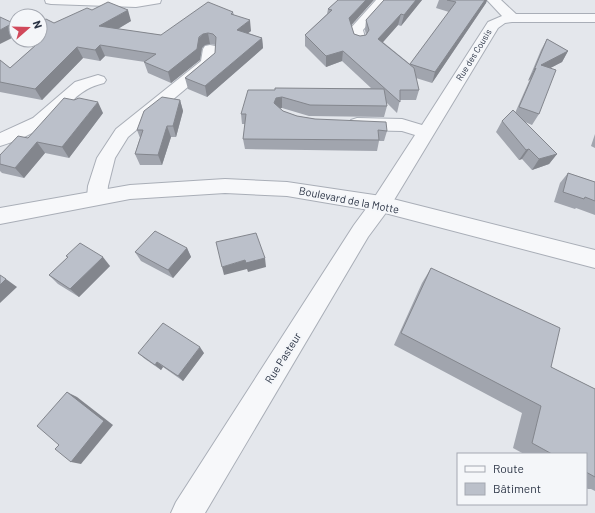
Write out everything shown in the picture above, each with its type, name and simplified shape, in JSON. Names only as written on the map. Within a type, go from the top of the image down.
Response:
[{"type":"street","points":[[51,0],[66,4],[136,3],[155,0]]},
{"type":"street","points":[[359,41],[356,30],[383,0]]},
{"type":"street","points":[[493,0],[512,18]]},
{"type":"street","name":"Rue des Cousis","points":[[381,204],[493,25],[501,20],[512,18],[595,18]]},
{"type":"street","points":[[97,197],[98,186],[106,158],[116,140],[128,127],[208,63],[210,49]]},
{"type":"street","points":[[0,140],[27,129],[45,118],[68,94],[81,85],[98,80]]},
{"type":"street","points":[[340,124],[402,125],[426,132]]},
{"type":"street","name":"Boulevard de la Motte","points":[[0,216],[97,197],[163,189],[233,187],[287,189],[381,204],[595,259]]},
{"type":"street","name":"Rue Pasteur","points":[[187,513],[361,231],[381,204]]},
{"type":"building","points":[[338,0],[366,0],[349,18],[354,34],[360,36],[366,35],[369,30],[366,20],[384,0],[416,0],[404,15],[401,14],[378,39],[414,68],[419,90],[400,90],[400,102],[343,51],[326,56],[305,35],[332,10],[328,9]]},
{"type":"building","points":[[447,0],[485,0],[435,72],[410,64],[456,2]]},
{"type":"building","points":[[108,2],[128,10],[99,26],[161,35],[208,2],[233,12],[231,14],[250,20],[237,30],[262,38],[205,86],[185,78],[215,53],[216,37],[213,34],[208,33],[199,37],[197,49],[168,72],[144,62],[156,54],[100,45],[95,50],[77,47],[35,89],[0,82],[0,60],[10,68],[33,48],[48,48],[48,20],[54,23],[87,8],[92,10]]},
{"type":"building","points":[[0,17],[8,21],[8,26],[0,30]]},
{"type":"building","points":[[547,39],[568,51],[541,65],[556,70],[539,114],[519,107]]},
{"type":"building","points":[[275,88],[384,89],[387,106],[310,105],[282,97],[276,98],[274,103],[283,111],[297,116],[315,119],[386,122],[387,131],[378,130],[379,140],[243,139],[246,114],[241,114],[248,90],[275,90]]},
{"type":"building","points":[[162,97],[180,100],[173,126],[167,126],[158,155],[135,154],[143,130],[137,130],[144,111]]},
{"type":"building","points":[[64,98],[74,100],[79,98],[98,102],[62,147],[37,142],[15,168],[0,164],[0,155],[18,136],[28,138]]},
{"type":"building","points":[[513,110],[557,154],[539,159],[529,149],[526,150],[502,121]]},
{"type":"building","points":[[568,173],[595,182],[595,201],[563,192]]},
{"type":"building","points":[[155,231],[187,248],[168,270],[135,252]]},
{"type":"building","points":[[256,233],[265,258],[246,263],[245,260],[222,267],[216,242]]},
{"type":"building","points":[[80,243],[103,257],[70,289],[49,275]]},
{"type":"building","points":[[431,268],[560,328],[551,367],[595,389],[595,477],[587,473],[587,453],[550,453],[532,443],[541,406],[401,333]]},
{"type":"building","points":[[0,275],[6,279],[0,285]]},
{"type":"building","points":[[163,323],[200,347],[178,376],[157,362],[155,365],[138,353]]},
{"type":"building","points":[[67,392],[104,421],[71,462],[55,449],[59,445],[37,426]]}]
